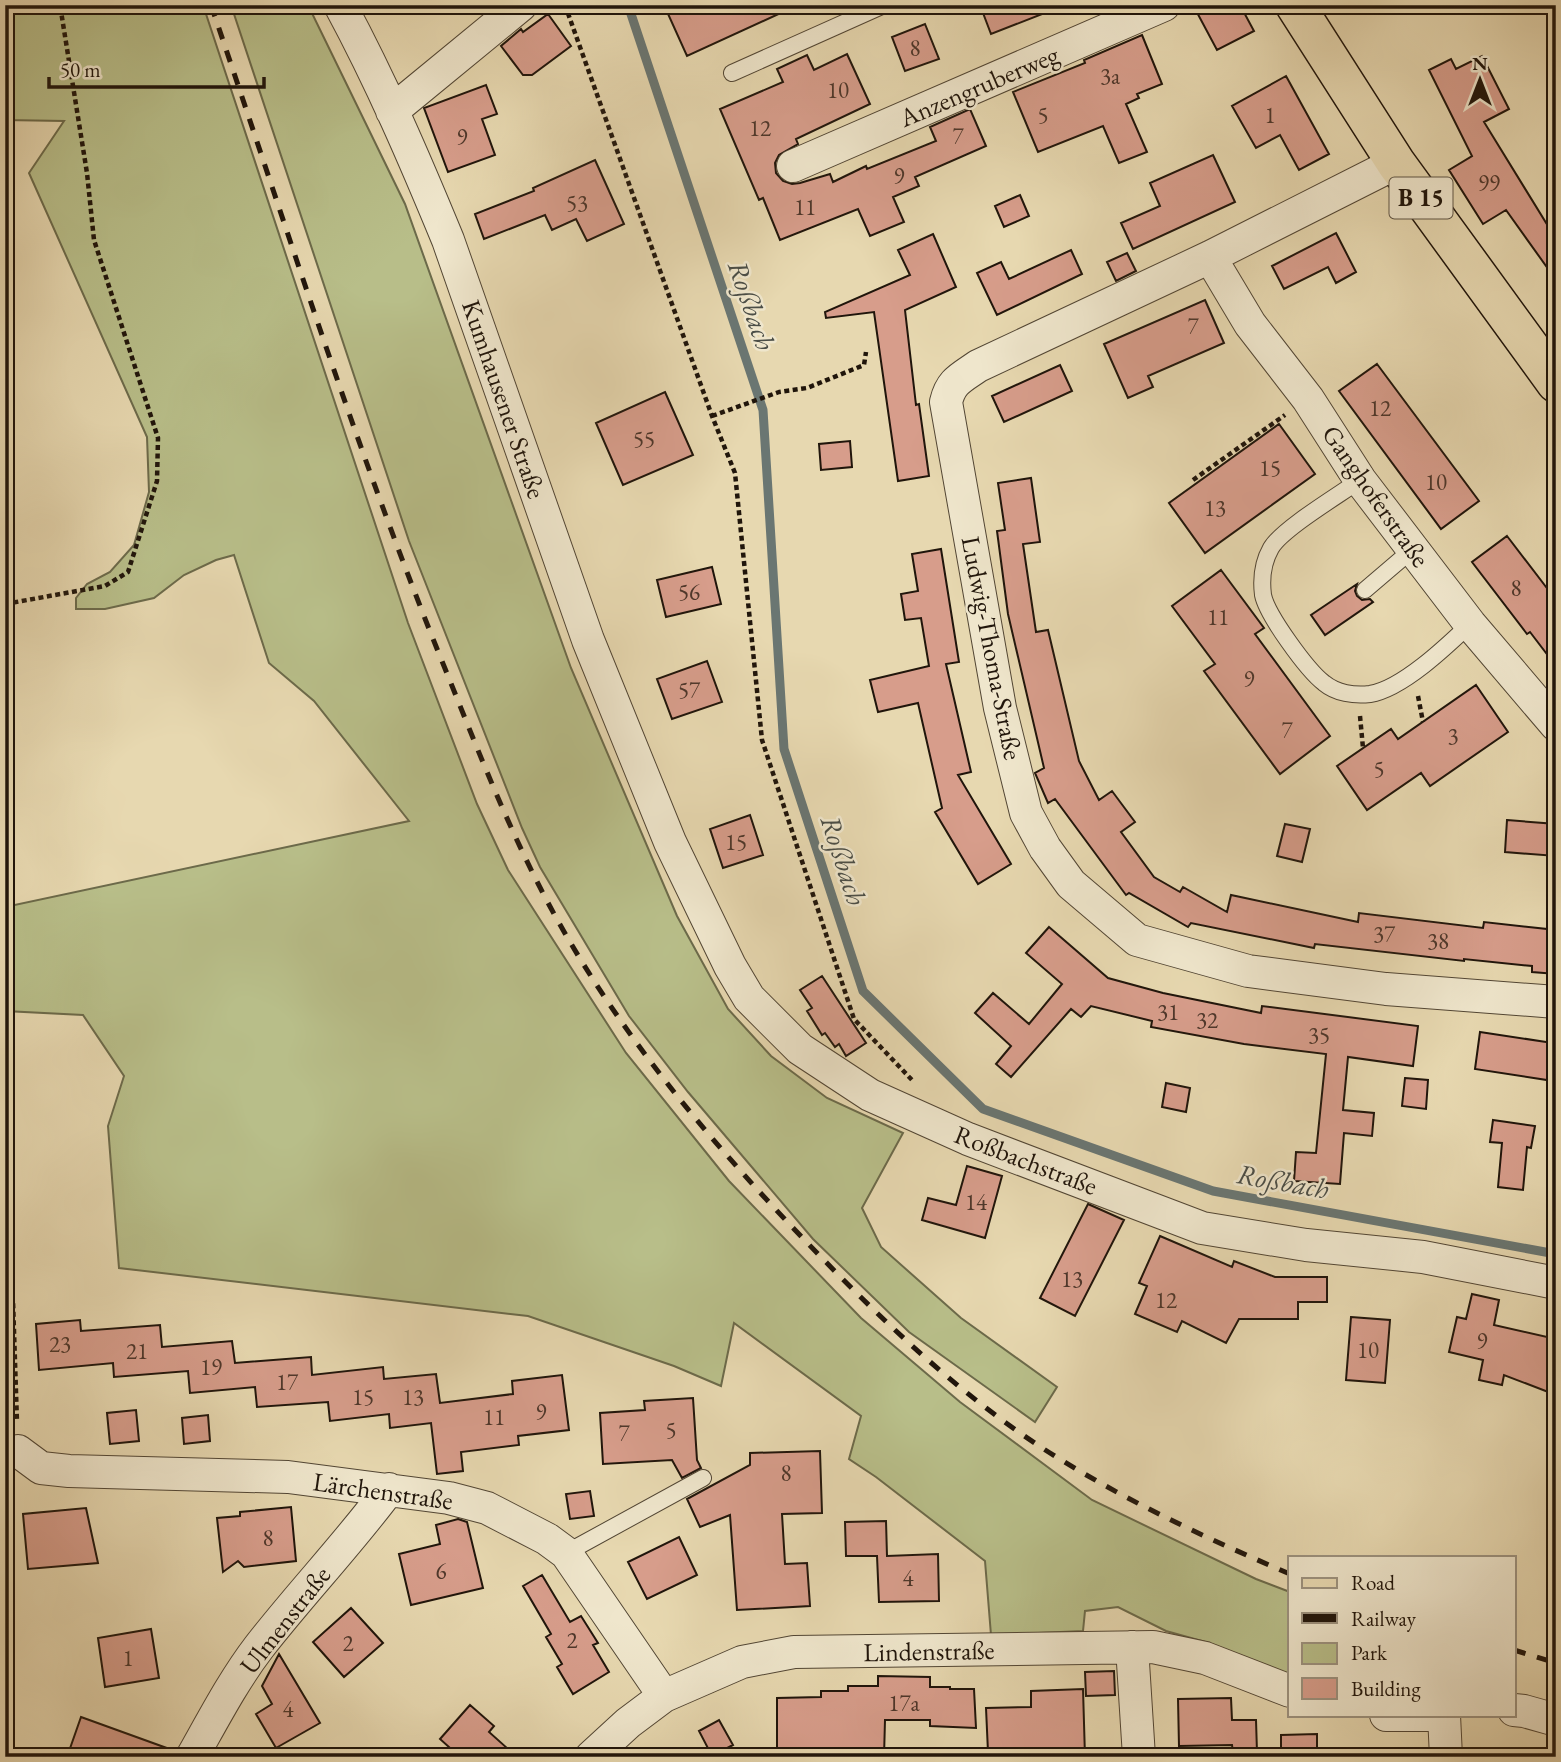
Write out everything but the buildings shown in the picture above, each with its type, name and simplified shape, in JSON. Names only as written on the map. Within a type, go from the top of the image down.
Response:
[{"type":"main road","name":"B 15","points":[[1295,5],[1395,163],[1556,383]]},
{"type":"street","name":"Kumhausener Straße","points":[[340,5],[392,111],[448,240],[588,640],[653,799]]},
{"type":"street","points":[[392,111],[521,5]]},
{"type":"street","name":"Anzengruberweg","points":[[793,166],[1164,5]]},
{"type":"street","name":"Ludwig-Thoma-Straße","points":[[1395,163],[1210,257],[978,366],[956,381],[949,390],[946,402],[1000,708],[1026,813],[1045,848],[1071,884],[1137,940],[1248,971],[1386,989],[1556,1002]]},
{"type":"street","name":"Ganghoferstraße","points":[[1210,257],[1250,324],[1308,399],[1360,480],[1470,624],[1556,725]]},
{"type":"street","name":"Roßbachstraße","points":[[653,799],[670,842],[730,966],[749,998],[800,1049],[870,1096],[968,1139],[1202,1227],[1306,1245],[1423,1257],[1556,1283]]},
{"type":"street","name":"Lärchenstraße","points":[[18,1451],[41,1468],[288,1477],[449,1498],[487,1508],[547,1539],[566,1553],[664,1696]]},
{"type":"street","name":"Ulmenstraße","points":[[192,1757],[258,1648],[359,1529],[388,1489]]},
{"type":"street","points":[[1132,1647],[1139,1757]]},
{"type":"street","name":"Lindenstraße","points":[[591,1757],[628,1723],[664,1696],[742,1662],[794,1652],[1132,1647],[1177,1650],[1288,1690]]},
{"type":"street","points":[[1516,1710],[1556,1720]]},
{"type":"street","points":[[1444,1716],[1446,1757]]},
{"type":"lane","points":[[732,72],[850,12],[884,5]]},
{"type":"lane","points":[[1360,480],[1276,541],[1269,551],[1262,573],[1264,598],[1293,647],[1323,683],[1336,691],[1359,694],[1389,688],[1441,651],[1470,624]]},
{"type":"lane","points":[[1365,590],[1413,549]]},
{"type":"lane","points":[[566,1553],[703,1478]]},
{"type":"path","points":[[5,604],[104,586],[128,572],[157,481],[158,438],[94,240],[87,173],[60,5]]},
{"type":"path","points":[[565,5],[712,416],[735,473],[762,740],[854,1019],[921,1089]]},
{"type":"path","points":[[712,416],[779,392],[807,388],[864,365],[866,352]]},
{"type":"path","points":[[1193,480],[1308,399]]},
{"type":"path","points":[[1359,694],[1363,748]]},
{"type":"path","points":[[5,1289],[13,1300],[18,1451]]},
{"type":"green space","points":[[5,5],[203,5],[408,623],[477,804],[508,870],[626,1053],[729,1181],[861,1318],[960,1402],[1092,1500],[1256,1579],[1288,1591],[1288,1676],[1209,1643],[1166,1631],[1118,1607],[1085,1611],[1083,1631],[991,1635],[985,1561],[849,1459],[861,1416],[734,1323],[721,1386],[674,1366],[528,1316],[119,1268],[108,1126],[124,1076],[83,1015],[5,1011],[5,907],[409,821],[314,701],[269,663],[234,555],[184,575],[154,598],[105,609],[76,609],[76,598],[87,584],[110,572],[134,545],[149,492],[147,437],[29,173],[64,121],[5,120]]},
{"type":"green space","points":[[231,5],[308,5],[405,204],[571,668],[677,916],[728,1009],[771,1056],[827,1098],[903,1133],[862,1208],[881,1247],[961,1318],[1057,1387],[1035,1422],[909,1332],[813,1239],[688,1092],[629,1016],[540,867],[522,828],[409,541]]},
{"type":"waterway","name":"Roßbach","points":[[628,5],[763,410],[784,749],[863,991],[983,1109],[1213,1191],[1556,1254]]},
{"type":"railway","points":[[211,5],[295,256],[413,589],[505,815],[546,899],[599,989],[659,1073],[760,1193],[855,1291],[949,1378],[1015,1430],[1079,1471],[1168,1518],[1288,1573]]},
{"type":"railway","points":[[1516,1651],[1556,1663]]}]
